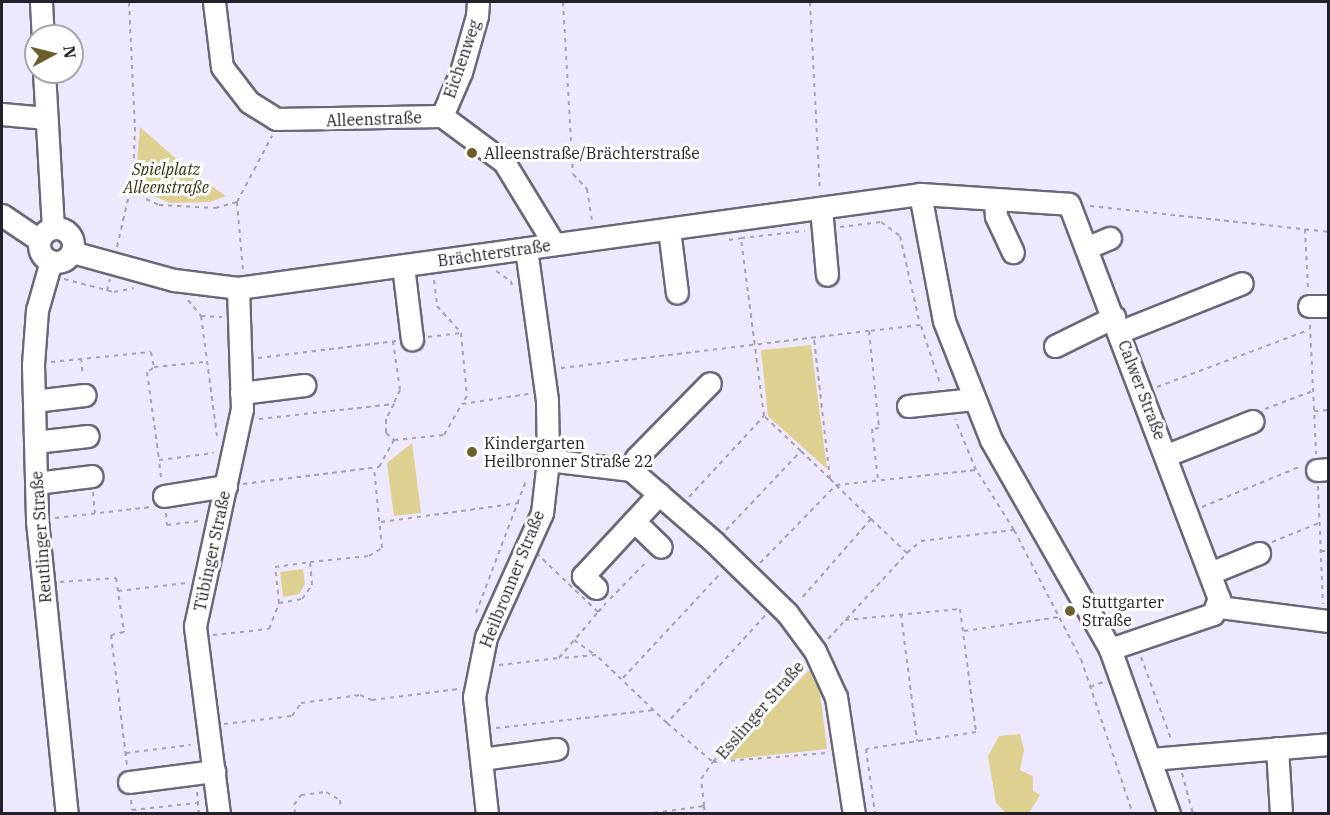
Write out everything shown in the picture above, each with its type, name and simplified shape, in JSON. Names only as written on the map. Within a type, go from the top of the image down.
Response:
[{"type":"street","points":[[41,2],[42,24]]},
{"type":"street","points":[[214,2],[222,67],[249,102],[276,119]]},
{"type":"street","name":"Eichenweg","points":[[442,116],[461,72],[477,16],[478,2]]},
{"type":"street","points":[[2,215],[46,234],[63,229],[71,236],[72,252],[49,267],[42,255],[46,234],[45,84]]},
{"type":"street","points":[[2,114],[46,118]]},
{"type":"street","name":"Alleenstraße","points":[[276,119],[442,116],[504,162],[554,244]]},
{"type":"street","points":[[1069,204],[920,194],[944,321],[974,399],[991,440],[1110,649],[1169,813]]},
{"type":"street","name":"Brächterstraße","points":[[72,252],[168,279],[238,288],[669,229],[822,218],[920,194]]},
{"type":"street","points":[[995,199],[996,216],[1013,252]]},
{"type":"street","name":"Calwer Straße","points":[[1069,204],[1167,455],[1210,573],[1219,607]]},
{"type":"street","points":[[822,218],[827,275]]},
{"type":"street","points":[[669,229],[677,293]]},
{"type":"street","points":[[1086,248],[1110,238]]},
{"type":"street","name":"Heilbronner Straße","points":[[487,813],[478,731],[466,684],[542,513],[548,460],[547,400],[526,248]]},
{"type":"street","points":[[402,340],[403,266]]},
{"type":"street","name":"Reutlinger Straße","points":[[49,267],[37,310],[33,365],[37,521],[67,813]]},
{"type":"street","points":[[1055,346],[1242,283]]},
{"type":"street","name":"Tübinger Straße","points":[[219,813],[214,771],[220,724],[195,626],[242,409],[238,288]]},
{"type":"street","points":[[548,460],[631,470],[636,458],[710,383]]},
{"type":"street","points":[[242,393],[304,385]]},
{"type":"street","points":[[34,401],[85,395]]},
{"type":"street","points":[[908,406],[974,399]]},
{"type":"street","points":[[1167,455],[1253,421]]},
{"type":"street","points":[[35,442],[88,436]]},
{"type":"street","name":"Esslinger Straße","points":[[631,470],[655,498],[714,542],[749,575],[811,654],[836,697],[854,813]]},
{"type":"street","points":[[36,483],[92,476]]},
{"type":"street","points":[[159,501],[226,486]]},
{"type":"street","points":[[596,588],[583,576],[655,498]]},
{"type":"street","points":[[634,521],[661,547]]},
{"type":"street","points":[[1210,573],[1259,554]]},
{"type":"street","points":[[1110,649],[1213,614],[1219,607],[1326,621]]},
{"type":"street","points":[[1151,759],[1329,744]]},
{"type":"street","points":[[1277,748],[1281,813]]},
{"type":"street","points":[[481,759],[556,749]]},
{"type":"street","points":[[129,782],[214,771]]},
{"type":"path","points":[[113,264],[133,177],[135,127],[129,2]]},
{"type":"path","points":[[563,2],[573,174],[587,189],[596,238]]},
{"type":"path","points":[[810,2],[822,218]]},
{"type":"path","points":[[238,288],[243,273],[237,202],[269,146],[276,119]]},
{"type":"path","points":[[133,177],[146,199],[159,205],[215,208],[237,202]]},
{"type":"path","points":[[1069,204],[1329,232]]},
{"type":"path","points":[[718,241],[741,238],[822,218],[881,222],[900,236],[920,325],[948,402],[976,470],[1014,530],[1081,659],[1133,813]]},
{"type":"path","points":[[1305,229],[1319,306],[1310,329],[1314,411],[1320,466],[1319,523],[1326,621]]},
{"type":"path","points":[[741,238],[765,416],[907,553]]},
{"type":"path","points":[[49,267],[114,292],[168,279],[201,316],[218,441]]},
{"type":"path","points":[[489,267],[511,281],[514,291]]},
{"type":"path","points":[[402,340],[400,390],[386,419],[386,433],[394,440],[444,435],[467,396],[461,333],[437,306],[433,274]]},
{"type":"path","points":[[558,369],[920,325]]},
{"type":"path","points":[[1143,392],[1310,329]]},
{"type":"path","points":[[869,331],[879,428],[872,429],[879,480]]},
{"type":"path","points":[[246,360],[461,333]]},
{"type":"path","points":[[814,338],[830,479]]},
{"type":"path","points":[[33,365],[151,352],[154,367]]},
{"type":"path","points":[[159,460],[147,372],[154,367],[206,362]]},
{"type":"path","points":[[530,383],[531,404]]},
{"type":"path","points":[[1253,421],[1250,414],[1313,391]]},
{"type":"path","points":[[462,404],[531,394]]},
{"type":"path","points":[[258,419],[394,404]]},
{"type":"path","points":[[1314,411],[1329,410]]},
{"type":"path","points":[[596,655],[559,658],[598,612],[661,547],[679,518],[765,416]]},
{"type":"path","points":[[226,486],[379,467],[394,440]]},
{"type":"path","points":[[714,542],[801,451]]},
{"type":"path","points":[[1188,513],[1320,466]]},
{"type":"path","points":[[213,635],[269,629],[279,603],[274,567],[369,556],[382,548],[374,468]]},
{"type":"path","points":[[598,612],[531,548],[546,516],[555,470],[629,479],[679,518],[725,568],[779,613]]},
{"type":"path","points":[[749,575],[836,485],[976,470]]},
{"type":"path","points":[[475,616],[520,503],[528,474]]},
{"type":"path","points":[[37,521],[159,501]]},
{"type":"path","points":[[379,523],[520,503]]},
{"type":"path","points":[[667,723],[871,519]]},
{"type":"path","points":[[1259,554],[1257,548],[1319,523]]},
{"type":"path","name":"Esslinger Straße","points":[[574,640],[596,655],[667,723],[713,762],[811,654],[921,541],[1014,530]]},
{"type":"path","points":[[1321,551],[1329,551]]},
{"type":"path","points":[[279,603],[302,599],[312,585],[310,562]]},
{"type":"path","points":[[623,679],[725,568]]},
{"type":"path","points":[[42,583],[116,578],[124,633],[111,635],[131,812],[198,803]]},
{"type":"path","points":[[118,591],[205,581]]},
{"type":"path","points":[[845,620],[960,609],[976,732],[867,749]]},
{"type":"path","points":[[901,615],[917,741]]},
{"type":"path","points":[[963,631],[1059,616]]},
{"type":"path","points":[[213,624],[214,646]]},
{"type":"path","points":[[1135,640],[1177,756],[1193,813]]},
{"type":"path","points":[[220,724],[292,716],[300,704],[360,695],[372,700],[466,684]]},
{"type":"path","points":[[478,731],[654,710]]},
{"type":"path","points":[[126,753],[191,745]]},
{"type":"path","points":[[705,813],[701,778],[713,762],[844,751]]},
{"type":"path","points":[[295,813],[294,805],[301,795],[326,792],[340,800],[341,809]]},
{"type":"path","points":[[645,813],[704,806]]},
{"type":"green space","name":"Spielplatz Alleenstraße","points":[[140,127],[190,171],[226,196],[210,202],[170,203],[153,196],[143,183],[137,164]]},
{"type":"green space","points":[[811,345],[827,469],[768,416],[761,350]]},
{"type":"green space","points":[[412,443],[421,513],[394,516],[387,463]]},
{"type":"green space","points":[[303,569],[305,584],[299,594],[283,597],[280,572]]},
{"type":"green space","points":[[809,670],[820,693],[827,749],[724,760]]},
{"type":"green space","points":[[1020,734],[1024,750],[1020,770],[1033,776],[1033,791],[1040,795],[1029,813],[1006,813],[996,803],[988,756],[999,736]]},
{"type":"place","name":"Alleenstraße/Brächterstraße","points":[[472,153]]},
{"type":"place","name":"Kindergarten Heilbronner Straße 22","points":[[472,452]]},
{"type":"place","name":"Stuttgarter Straße","points":[[1070,611]]}]
